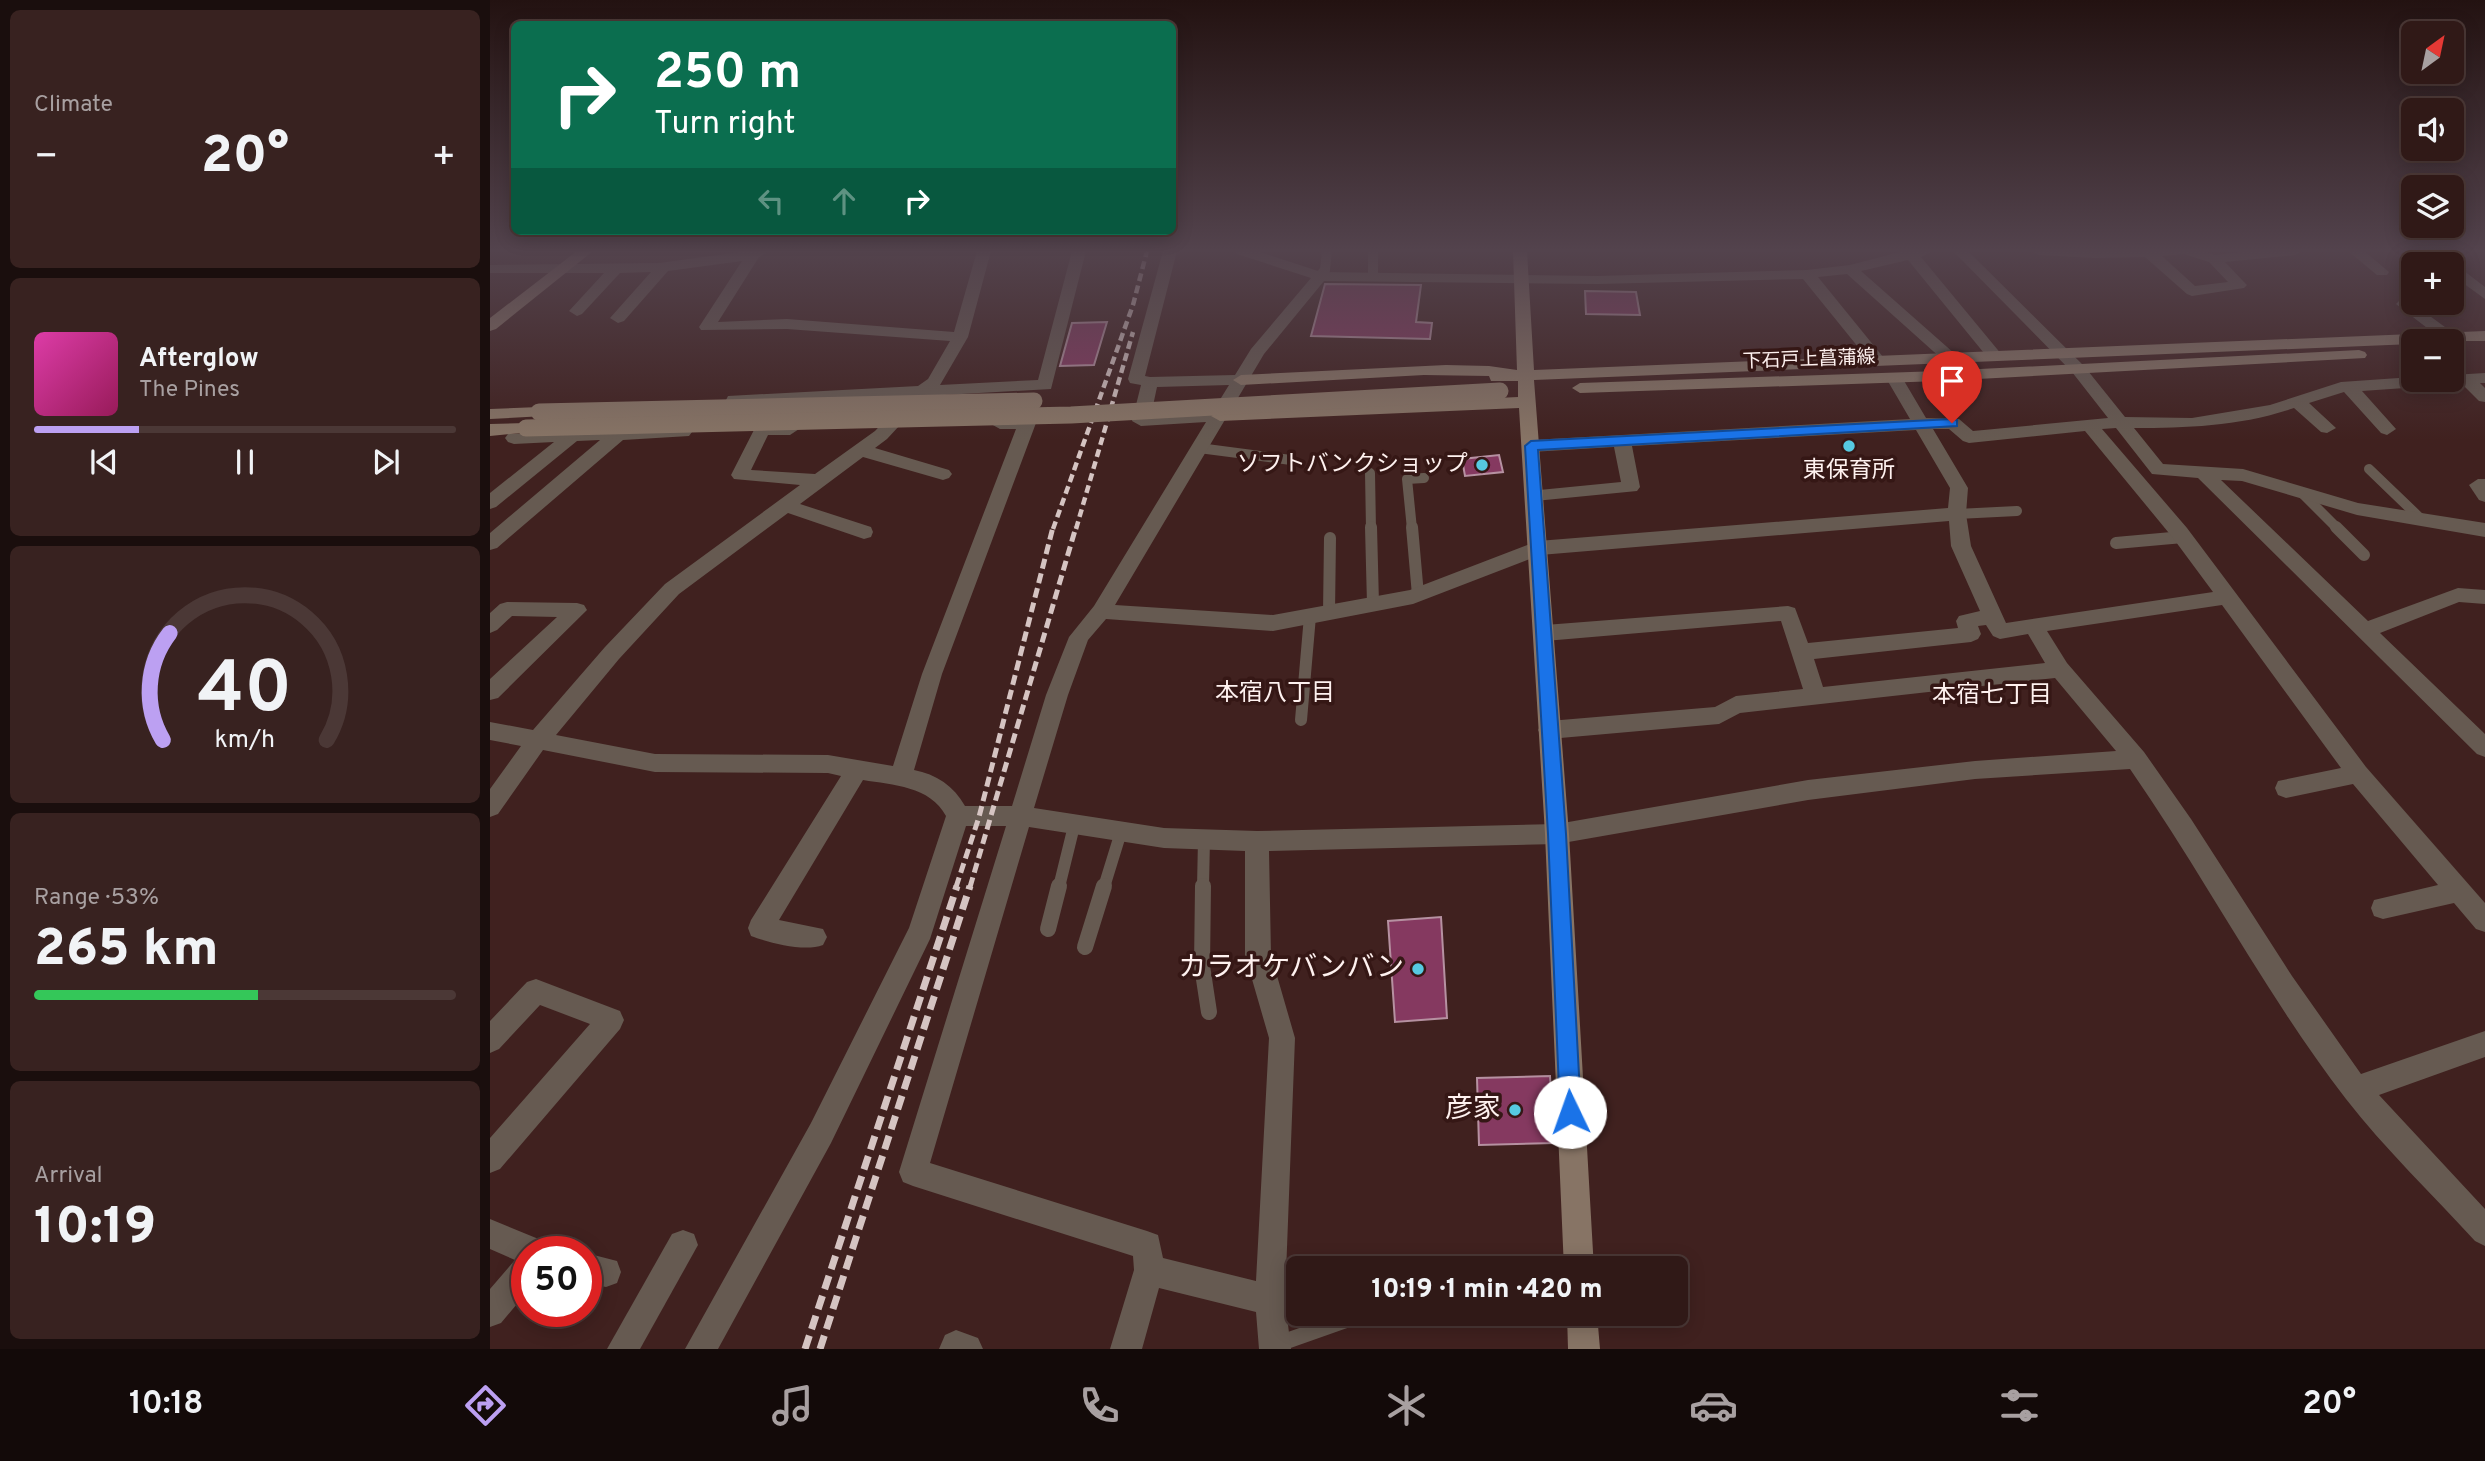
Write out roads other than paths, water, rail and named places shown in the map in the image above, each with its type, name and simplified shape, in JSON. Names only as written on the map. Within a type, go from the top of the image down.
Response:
[{"type":"main road","points":[[490,326],[505,314]]},
{"type":"main road","points":[[1523,314],[1557,834],[1578,1256]]},
{"type":"main road","name":"下石戸上菖蒲線","points":[[2464,341],[2485,337]]},
{"type":"main road","name":"下石戸上菖蒲線","points":[[1526,389],[1877,360],[2061,352],[2401,345]]},
{"type":"main road","name":"下石戸上菖蒲線","points":[[2464,346],[2485,349]]},
{"type":"main road","name":"下石戸上菖蒲線","points":[[1498,384],[1526,389],[1894,378],[2401,354]]},
{"type":"main road","points":[[1241,380],[1481,369],[1526,389]]},
{"type":"main road","points":[[490,412],[1079,400],[1498,384]]},
{"type":"main road","points":[[490,430],[520,433],[1071,415],[1498,384]]},
{"type":"main road","points":[[1220,416],[1526,389]]},
{"type":"main road","points":[[1583,1326],[1584,1349]]},
{"type":"street","points":[[618,318],[622,314]]},
{"type":"street","points":[[717,314],[707,327],[787,324],[960,337]]},
{"type":"street","points":[[490,807],[538,740],[612,653],[672,589],[822,481],[890,426],[920,393],[934,382],[960,337],[966,314]]},
{"type":"street","points":[[490,412],[1045,385],[1063,314]]},
{"type":"street","points":[[1153,314],[1136,379],[1150,382],[1241,380]]},
{"type":"street","points":[[1126,1349],[1149,1270],[1147,1246],[913,1172],[1057,695],[1079,636],[1101,611],[1269,334],[1287,314]]},
{"type":"street","points":[[1840,314],[1877,360]]},
{"type":"street","points":[[1901,314],[1949,357]]},
{"type":"street","points":[[1964,314],[1994,355]]},
{"type":"street","points":[[2025,314],[2078,369],[2158,470],[2243,475],[2357,509],[2485,530]]},
{"type":"street","points":[[2417,315],[2433,329]]},
{"type":"street","points":[[1894,378],[1959,488],[1957,514],[1961,545],[2000,631],[2226,597]]},
{"type":"street","points":[[1531,446],[1920,424],[1952,423],[1969,437],[2121,422],[2192,424],[2272,410],[2348,386],[2485,378]]},
{"type":"street","points":[[2466,379],[2485,397]]},
{"type":"street","points":[[1150,382],[1141,421],[1220,416]]},
{"type":"street","points":[[2348,386],[2387,429]]},
{"type":"street","points":[[2297,401],[2327,428]]},
{"type":"street","points":[[520,433],[573,436],[1027,424],[932,674],[900,779]]},
{"type":"street","points":[[2089,425],[2183,537],[2358,774],[2485,921]]},
{"type":"street","points":[[762,430],[740,475],[822,481]]},
{"type":"street","points":[[490,543],[619,434]]},
{"type":"street","points":[[490,503],[573,436]]},
{"type":"street","points":[[1535,495],[1631,487],[1622,440]]},
{"type":"street","points":[[860,450],[943,474]]},
{"type":"street","points":[[2204,474],[2485,748]]},
{"type":"street","points":[[2485,485],[2478,485],[2485,496]]},
{"type":"street","points":[[786,506],[864,532]]},
{"type":"street","points":[[1101,611],[1273,622],[1418,595],[1538,548],[1957,514]]},
{"type":"street","points":[[2363,631],[2458,595],[2485,597]]},
{"type":"street","points":[[490,625],[508,610],[577,610],[490,692]]},
{"type":"street","points":[[1545,633],[1788,613],[1816,698]]},
{"type":"street","points":[[1801,652],[1971,634],[1966,621],[1992,617]]},
{"type":"street","points":[[2033,626],[2060,669],[2136,759],[2183,826],[2284,985],[2356,1090],[2485,1231]]},
{"type":"street","points":[[1549,730],[1719,715],[1736,705],[2060,669]]},
{"type":"street","points":[[490,731],[655,763],[828,764],[926,782],[950,801],[958,816],[921,931],[821,1133],[701,1349]]},
{"type":"street","points":[[958,816],[1021,816],[1164,838],[1257,841],[1557,834],[1808,790],[1975,770],[2136,759]]},
{"type":"street","points":[[814,937],[760,928],[857,770]]},
{"type":"street","points":[[2286,788],[2358,774]]},
{"type":"street","points":[[1257,841],[1258,956],[1282,1038],[1270,1300],[1275,1347]]},
{"type":"street","points":[[2384,908],[2459,891]]},
{"type":"street","points":[[490,1040],[536,991],[611,1020],[490,1158]]},
{"type":"street","points":[[2356,1090],[2485,1044]]},
{"type":"street","points":[[490,1234],[511,1243]]},
{"type":"street","points":[[623,1349],[683,1245]]},
{"type":"street","points":[[1149,1270],[1270,1300]]},
{"type":"street","points":[[490,1312],[511,1288]]},
{"type":"street","points":[[955,1349],[956,1346],[968,1349]]},
{"type":"lane","points":[[1199,448],[1291,460]]},
{"type":"lane","points":[[2369,469],[2420,518]]},
{"type":"lane","points":[[1370,473],[1373,604]]},
{"type":"lane","points":[[1418,595],[1407,480],[1424,478]]},
{"type":"lane","points":[[2302,493],[2364,555]]},
{"type":"lane","points":[[1957,514],[2017,511]]},
{"type":"lane","points":[[2116,543],[2183,537]]},
{"type":"lane","points":[[1301,720],[1330,538]]},
{"type":"lane","points":[[1048,929],[1074,826]]},
{"type":"lane","points":[[1085,947],[1121,832]]},
{"type":"lane","points":[[1204,839],[1202,966],[1209,1012]]},
{"type":"lane","points":[[1275,1347],[1331,1326]]},
{"type":"railway","points":[[1053,529],[1130,314]]},
{"type":"railway","points":[[1076,529],[1133,332]]},
{"type":"railway","points":[[956,887],[979,817],[1053,527]]},
{"type":"railway","points":[[970,887],[1076,527]]},
{"type":"railway","points":[[805,1349],[957,886]]},
{"type":"railway","points":[[820,1349],[970,886]]},
{"type":"place","name":"東保育所","points":[[1849,446]]},
{"type":"place","name":"ソフトバンクショップ","points":[[1482,465]]},
{"type":"place","name":"カラオケバンバン","points":[[1418,969]]},
{"type":"place","name":"彦家","points":[[1515,1110]]},
{"type":"district","name":"本宿八丁目","points":[[1275,694]]},
{"type":"district","name":"本宿七丁目","points":[[1992,696]]}]
